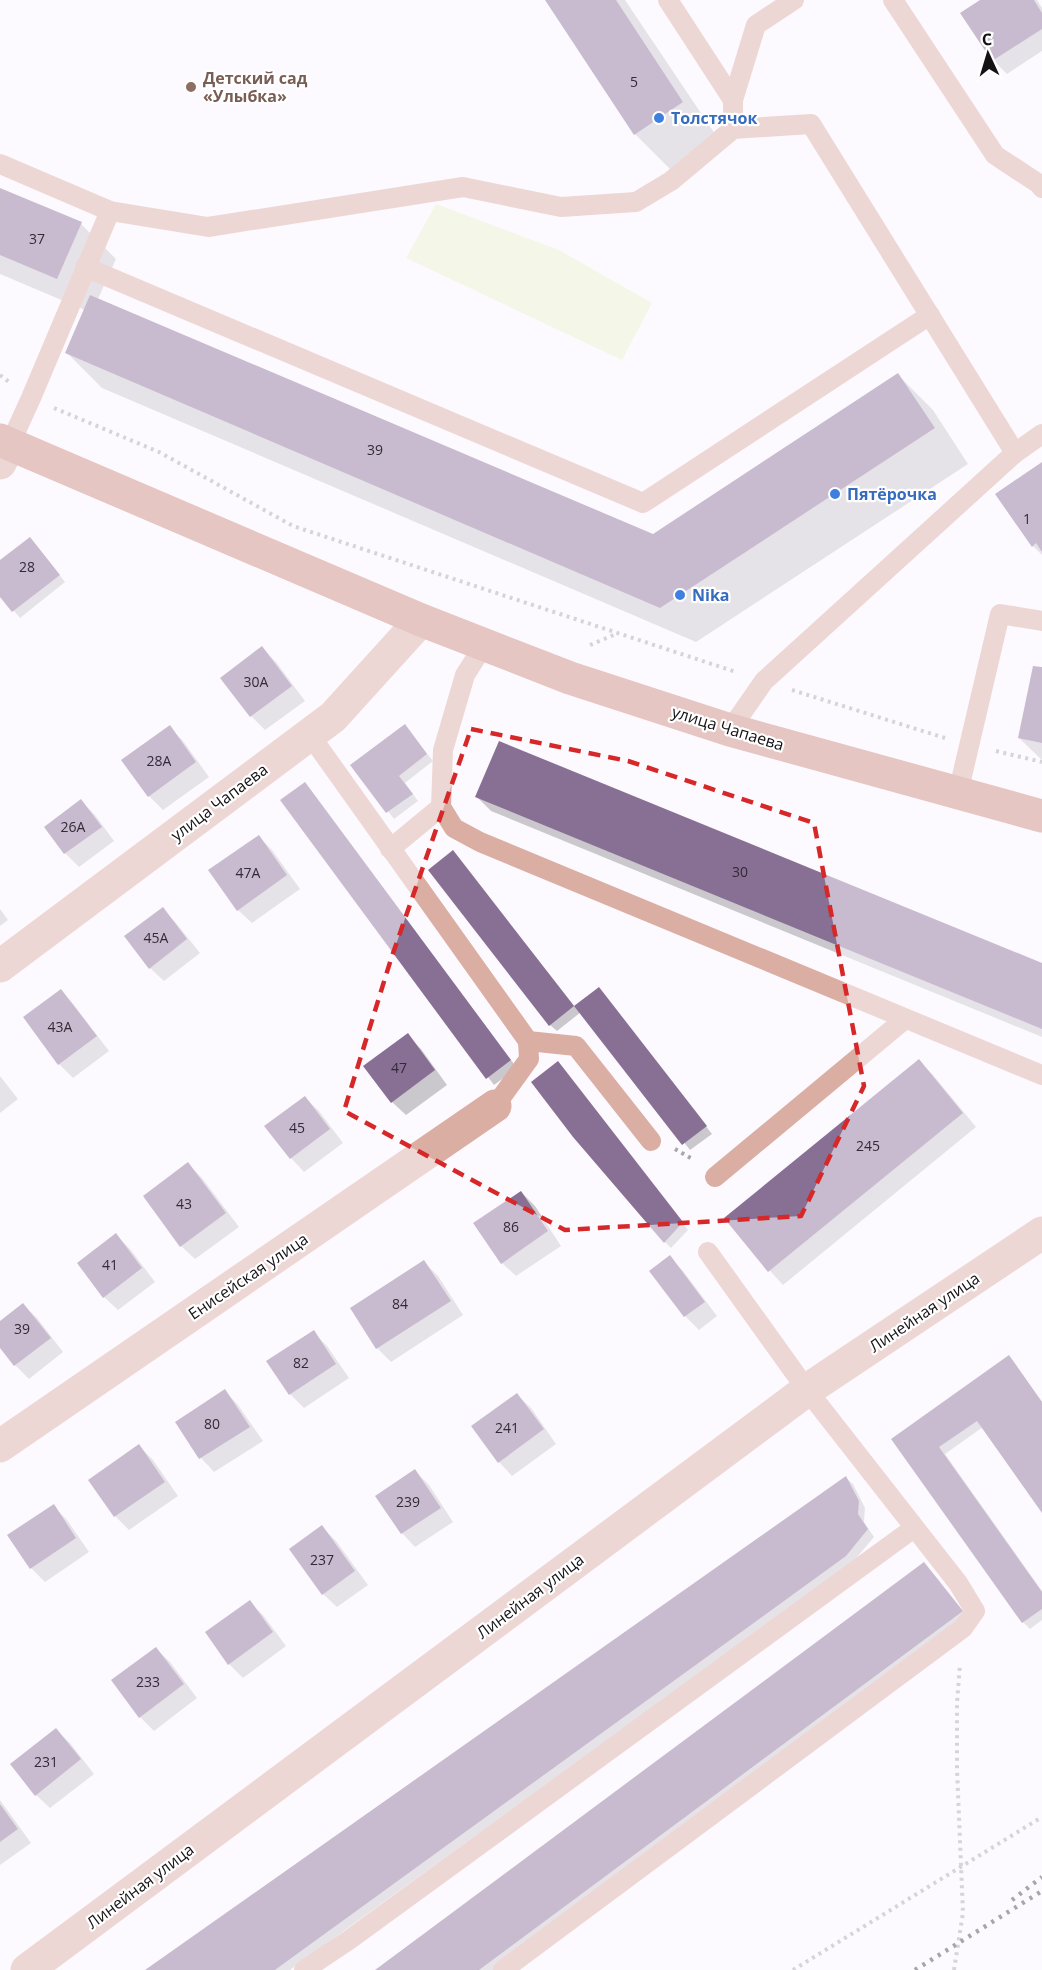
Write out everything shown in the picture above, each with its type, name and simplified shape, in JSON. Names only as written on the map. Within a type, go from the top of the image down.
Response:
[{"type":"main road","name":"улица Чапаева","points":[[3,449],[421,620],[570,678],[730,729],[1042,816]]},
{"type":"street","name":"улица Чапаева","points":[[0,966],[333,717],[421,620]]},
{"type":"street","name":"Енисейская улица","points":[[0,1446],[495,1106]]},
{"type":"street","name":"Линейная улица","points":[[27,1970],[807,1390],[1042,1233]]},
{"type":"lane","points":[[668,0],[733,100]]},
{"type":"lane","points":[[733,129],[733,100],[756,25],[794,0]]},
{"type":"lane","points":[[893,0],[995,155],[1042,188]]},
{"type":"lane","points":[[0,164],[110,211],[208,227],[463,187],[561,207],[636,202],[671,181],[733,129],[811,123],[1015,453]]},
{"type":"lane","points":[[3,449],[31,398],[110,211]]},
{"type":"lane","points":[[85,267],[643,503],[930,315]]},
{"type":"lane","points":[[730,729],[765,681],[1015,453],[1042,434]]},
{"type":"lane","points":[[958,793],[1000,614],[1042,621]]},
{"type":"lane","points":[[484,645],[465,675],[443,750],[441,807],[453,828],[480,842],[1042,1075]]},
{"type":"lane","points":[[310,735],[528,1041],[529,1059],[495,1106]]},
{"type":"lane","points":[[390,849],[441,807]]},
{"type":"lane","points":[[715,1177],[905,1019]]},
{"type":"lane","points":[[528,1041],[576,1046],[651,1142]]},
{"type":"lane","points":[[503,1970],[963,1628],[975,1611],[958,1583],[807,1390],[708,1252]]},
{"type":"lane","points":[[304,1970],[914,1528]]},
{"type":"path","points":[[0,375],[31,398],[159,452],[293,526],[617,634],[969,746],[1042,762]]},
{"type":"path","points":[[590,645],[617,634]]},
{"type":"path","points":[[651,1142],[677,1149],[715,1177]]},
{"type":"path","points":[[954,1970],[963,1913],[957,1703],[963,1628]]},
{"type":"path","points":[[794,1970],[1042,1817]]},
{"type":"highlighted area","points":[[471,729],[628,761],[814,823],[864,1086],[801,1216],[565,1230],[344,1111],[391,959]]},
{"type":"green space","points":[[436,204],[559,250],[652,303],[622,360],[406,258]]},
{"type":"building","points":[[545,0],[616,0],[683,102],[634,135]]},
{"type":"building","points":[[980,0],[1034,0],[1042,13],[1042,29],[992,61],[960,13]]},
{"type":"building","points":[[0,188],[82,222],[57,279],[0,255]]},
{"type":"building","points":[[90,295],[653,534],[898,373],[935,428],[660,608],[65,353]]},
{"type":"building","points":[[1042,462],[1042,552],[1036,543],[1032,547],[995,494]]},
{"type":"building","points":[[30,537],[60,575],[12,612],[0,597],[0,560]]},
{"type":"building","points":[[262,646],[292,686],[250,717],[220,678]]},
{"type":"building","points":[[1033,666],[1042,667],[1042,743],[1018,738]]},
{"type":"building","points":[[405,724],[427,754],[399,776],[413,794],[386,813],[350,765]]},
{"type":"building","points":[[170,725],[196,762],[148,797],[121,760]]},
{"type":"building","points":[[499,741],[1042,963],[1042,1029],[475,797]]},
{"type":"building","points":[[305,782],[511,1060],[486,1079],[280,800]]},
{"type":"building","points":[[81,799],[102,827],[64,854],[44,827]]},
{"type":"building","points":[[259,835],[287,875],[237,911],[208,870]]},
{"type":"building","points":[[453,850],[574,1006],[549,1026],[428,870]]},
{"type":"building","points":[[163,907],[187,939],[149,969],[124,936]]},
{"type":"building","points":[[599,987],[707,1126],[682,1145],[574,1006]]},
{"type":"building","points":[[61,989],[97,1036],[58,1065],[23,1017]]},
{"type":"building","points":[[408,1033],[435,1070],[391,1103],[363,1066]]},
{"type":"building","points":[[919,1059],[963,1113],[768,1272],[724,1218]]},
{"type":"building","points":[[558,1061],[683,1222],[664,1243],[573,1137],[531,1082]]},
{"type":"building","points":[[305,1096],[330,1129],[290,1159],[264,1126]]},
{"type":"building","points":[[188,1162],[226,1213],[180,1247],[143,1196]]},
{"type":"building","points":[[521,1191],[548,1231],[501,1264],[473,1223]]},
{"type":"building","points":[[116,1233],[142,1268],[103,1298],[77,1263]]},
{"type":"building","points":[[670,1255],[705,1302],[684,1317],[649,1271]]},
{"type":"building","points":[[424,1260],[451,1301],[376,1349],[350,1308]]},
{"type":"building","points":[[23,1303],[51,1338],[14,1366],[0,1348],[0,1321]]},
{"type":"building","points":[[314,1330],[336,1364],[289,1395],[266,1361]]},
{"type":"building","points":[[1009,1355],[1042,1402],[1042,1513],[977,1421],[939,1447],[1042,1592],[1042,1609],[1022,1623],[891,1439]]},
{"type":"building","points":[[225,1389],[250,1427],[199,1459],[175,1422]]},
{"type":"building","points":[[517,1393],[544,1429],[498,1463],[471,1426]]},
{"type":"building","points":[[139,1444],[165,1482],[114,1517],[88,1480]]},
{"type":"building","points":[[415,1469],[441,1508],[401,1534],[375,1496]]},
{"type":"building","points":[[846,1476],[859,1501],[858,1514],[868,1529],[846,1556],[275,1970],[145,1970]]},
{"type":"building","points":[[54,1504],[76,1538],[30,1569],[7,1535]]},
{"type":"building","points":[[322,1525],[355,1571],[322,1595],[289,1549]]},
{"type":"building","points":[[924,1562],[963,1611],[479,1970],[375,1970]]},
{"type":"building","points":[[250,1600],[273,1632],[228,1665],[205,1632]]},
{"type":"building","points":[[156,1647],[184,1684],[139,1718],[111,1680]]},
{"type":"building","points":[[56,1728],[81,1759],[35,1796],[10,1764]]},
{"type":"building","points":[[0,1804],[18,1829],[0,1842]]},
{"type":"railway","points":[[1012,1900],[1042,1877]]},
{"type":"railway","points":[[915,1970],[1042,1891]]},
{"type":"place","name":"Детский сад «Улыбка»","points":[[191,87]]},
{"type":"place","name":"Толстячок","points":[[659,118]]},
{"type":"place","name":"Пятёрочка","points":[[835,494]]},
{"type":"place","name":"Nika","points":[[680,595]]}]
